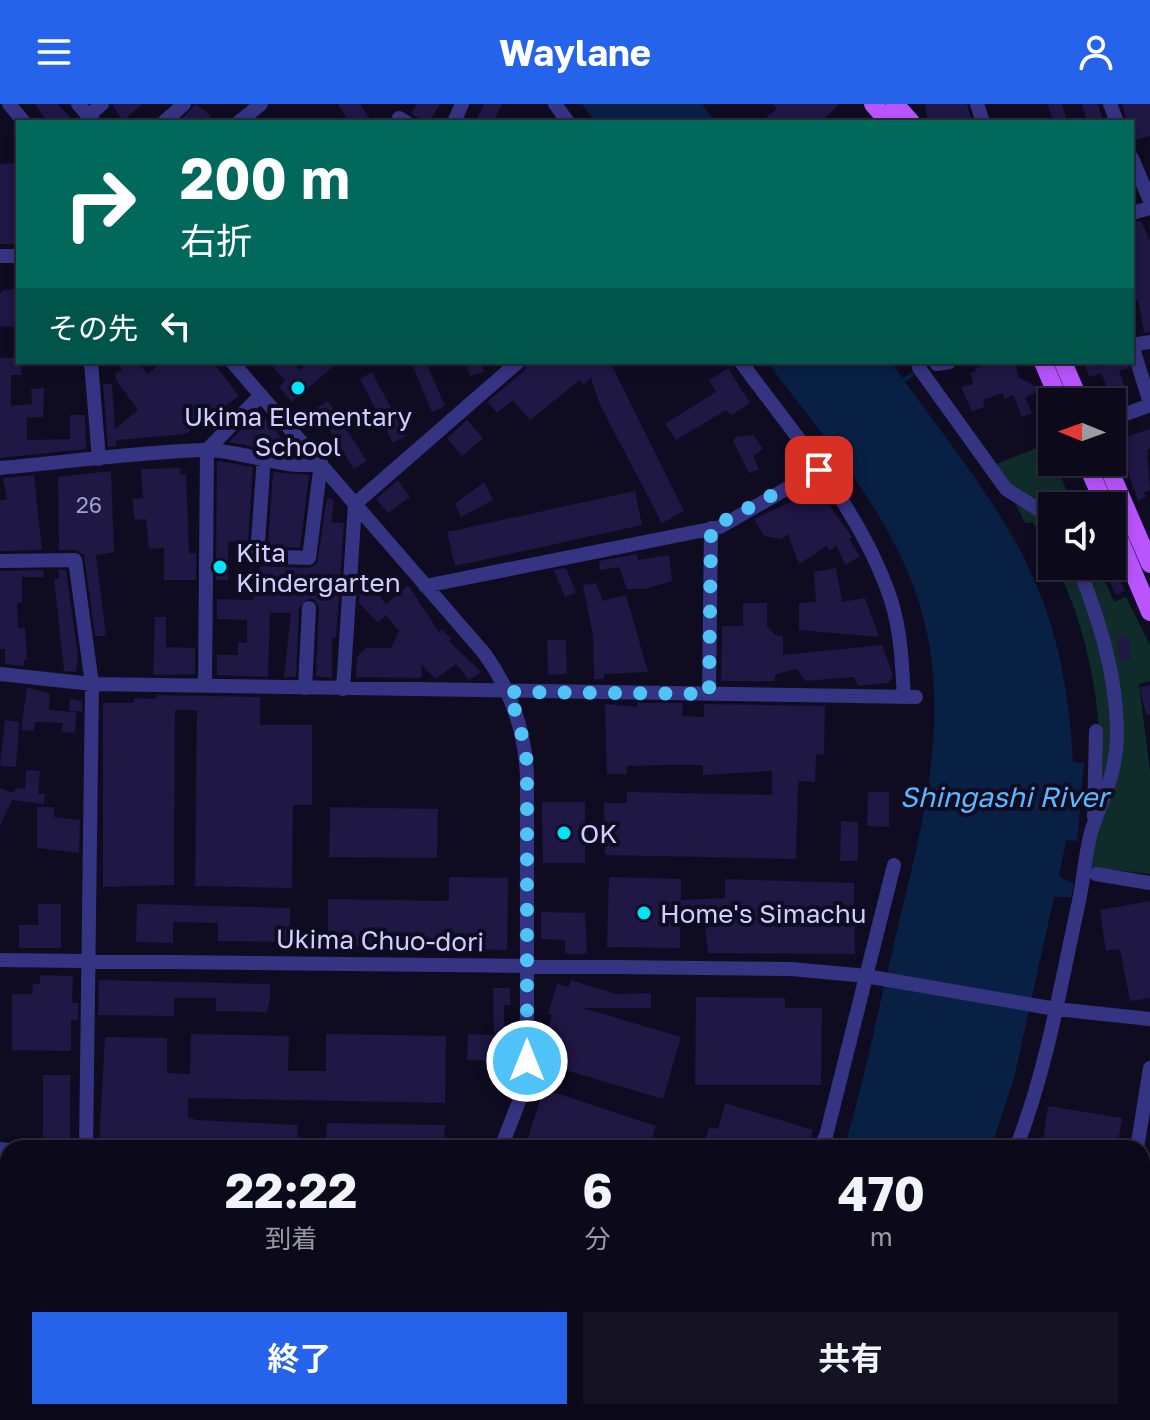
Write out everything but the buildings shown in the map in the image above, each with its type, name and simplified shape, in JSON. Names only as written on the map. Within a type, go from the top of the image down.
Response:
[{"type":"main road","points":[[873,104],[887,120]]},
{"type":"main road","points":[[895,104],[909,120]]},
{"type":"main road","points":[[1044,364],[1054,388]]},
{"type":"main road","points":[[1064,364],[1074,388]]},
{"type":"main road","points":[[1112,476],[1150,564]]},
{"type":"main road","points":[[1126,555],[1150,612]]},
{"type":"street","points":[[9,104],[22,120]]},
{"type":"street","points":[[78,104],[91,119],[102,104]]},
{"type":"street","points":[[166,120],[184,104]]},
{"type":"street","points":[[241,120],[261,104]]},
{"type":"street","points":[[1134,163],[1150,201]]},
{"type":"street","points":[[1126,413],[1150,404],[1134,352]]},
{"type":"street","points":[[91,364],[99,459]]},
{"type":"street","points":[[234,364],[484,653],[508,692],[519,721],[527,762],[527,966],[523,1091],[504,1140]]},
{"type":"street","points":[[343,689],[355,504],[516,364]]},
{"type":"street","points":[[0,674],[92,684],[910,697],[891,602],[875,560],[819,470],[742,364]]},
{"type":"street","points":[[919,368],[1006,489],[1038,509]]},
{"type":"street","points":[[205,686],[207,450],[261,395]]},
{"type":"street","points":[[0,468],[207,450],[264,457],[308,467],[321,463]]},
{"type":"street","points":[[264,457],[257,556],[309,558],[321,463]]},
{"type":"street","points":[[425,586],[711,528],[819,470]]},
{"type":"street","points":[[709,694],[711,528]]},
{"type":"street","points":[[0,561],[75,560],[92,684],[86,1140]]},
{"type":"street","points":[[1083,580],[1105,640],[1113,676],[1117,730],[1112,783],[1092,829]]},
{"type":"street","points":[[305,614],[305,688]]},
{"type":"street","points":[[1019,1140],[1029,1112],[1054,1008],[1092,829],[1096,731]]},
{"type":"street","points":[[824,1140],[853,1035],[894,865]]},
{"type":"street","points":[[1096,874],[1150,883]]},
{"type":"street","name":"Ukima Chuo-dori","points":[[0,960],[791,969],[856,975],[1054,1008],[1150,1019]]},
{"type":"street","points":[[1138,1140],[1150,1068]]},
{"type":"green space","points":[[1038,448],[1038,476],[1060,476],[1067,492],[1038,492],[1038,531],[1033,522],[1025,523],[996,464]]},
{"type":"green space","points":[[1062,580],[1105,580],[1114,602],[1126,597],[1150,645],[1150,681],[1139,684],[1150,772],[1150,874],[1091,867],[1100,791],[1098,713],[1083,637]]},
{"type":"water","points":[[582,104],[702,104],[714,120],[594,120]]},
{"type":"water","name":"Shingashi River","points":[[769,364],[892,364],[903,378],[912,372],[915,375],[905,382],[1000,515],[1023,557],[1042,600],[1057,647],[1067,700],[1073,762],[1084,763],[1077,841],[1066,840],[1059,876],[1074,884],[1071,897],[1054,897],[1014,1078],[994,1140],[846,1140],[924,812],[931,767],[933,676],[926,630],[900,554],[867,496]]},
{"type":"place","name":"Ukima Elementary School","points":[[298,388]]},
{"type":"place","name":"Kita Kindergarten","points":[[220,567]]},
{"type":"place","name":"OK","points":[[564,833]]},
{"type":"place","name":"Home's Simachu","points":[[644,913]]},
{"type":"route","points":[[527,1061],[527,762],[519,721],[508,692],[709,694],[711,528],[720,527],[819,470]]}]
